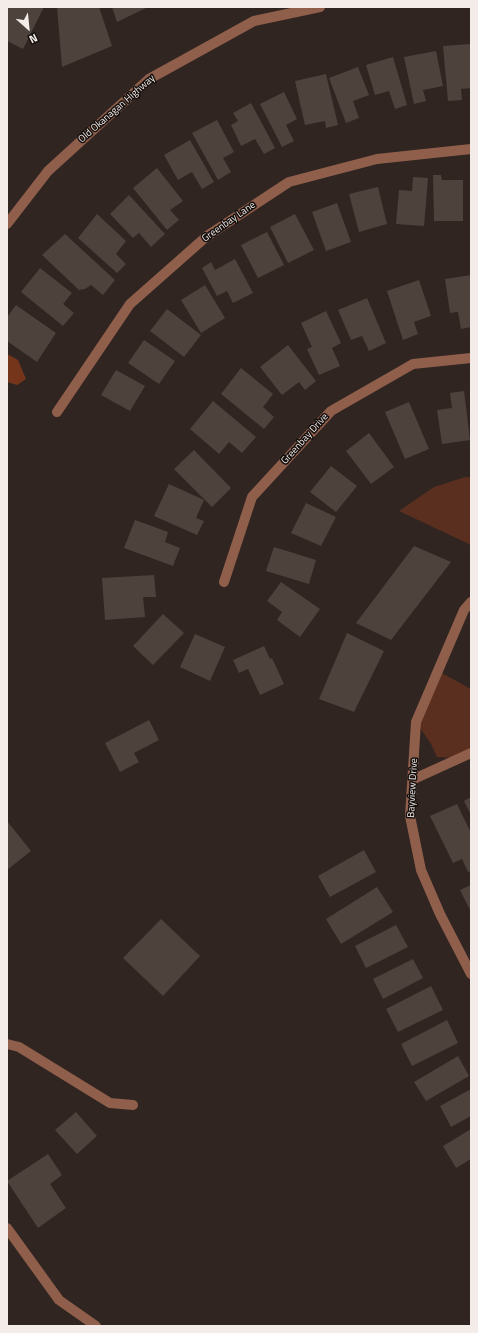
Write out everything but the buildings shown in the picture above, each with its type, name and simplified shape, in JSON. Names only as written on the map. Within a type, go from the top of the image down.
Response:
[{"type":"street","name":"Old Okanagan Highway","points":[[7,224],[48,171],[149,78],[254,21],[320,7]]},
{"type":"street","name":"Greenbay Lane","points":[[57,412],[130,304],[207,236],[289,182],[377,159],[471,149]]},
{"type":"street","name":"Greenbay Drive","points":[[224,582],[252,498],[330,411],[413,364],[471,358]]},
{"type":"street","name":"Bayview Drive","points":[[471,602],[464,610],[416,722],[414,779],[410,816],[420,870],[440,914],[471,974]]},
{"type":"street","points":[[414,779],[471,753]]},
{"type":"street","points":[[7,1044],[19,1047],[110,1103],[133,1105]]},
{"type":"street","points":[[7,1228],[60,1300],[96,1326]]},
{"type":"shaded area","points":[[7,354],[18,360],[26,379],[17,385],[7,382]]},
{"type":"shaded area","points":[[465,477],[471,477],[471,545],[399,511],[434,487]]},
{"type":"shaded area","points":[[438,671],[471,689],[471,753],[461,758],[437,757],[431,744],[416,722]]}]
